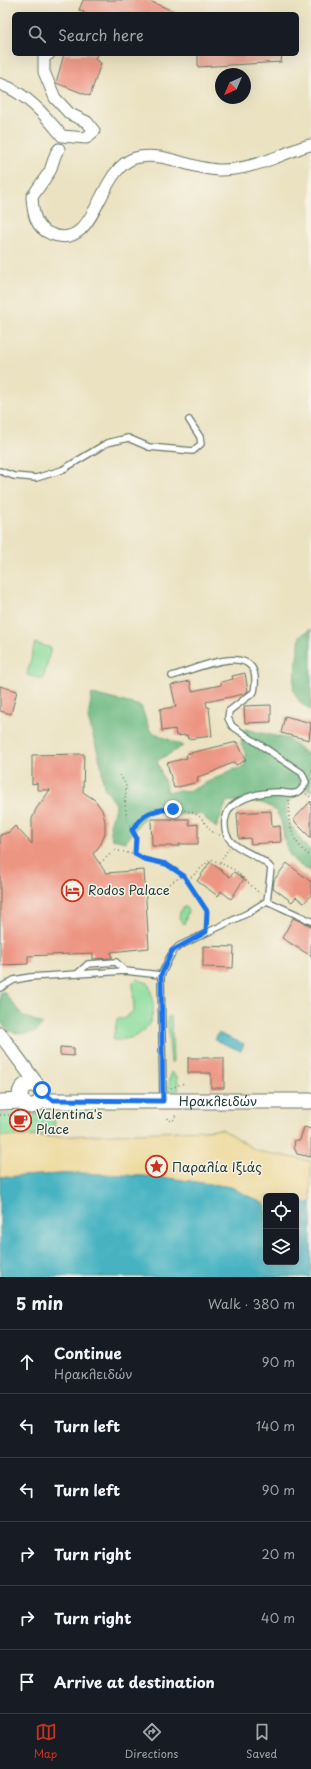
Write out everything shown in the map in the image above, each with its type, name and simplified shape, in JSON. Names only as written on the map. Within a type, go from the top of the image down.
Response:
[{"type":"main road","name":"Ηρακλειδών","points":[[28,1096],[166,1097],[311,1101]]},
{"type":"street","points":[[0,84],[12,88],[43,113],[62,136],[86,138],[94,132],[87,122],[70,114],[55,98],[44,72],[44,56]]},
{"type":"street","points":[[59,149],[56,153],[50,171],[32,197],[32,209],[37,224],[45,232],[58,237],[70,236],[81,232],[90,219],[116,172],[134,158],[155,155],[205,169],[222,170],[245,168],[277,157],[302,146],[311,145]]},
{"type":"street","points":[[0,1034],[22,1064],[28,1096]]},
{"type":"lane","points":[[0,471],[14,476],[36,478],[62,470],[107,443],[128,438],[149,447],[193,451],[201,444],[200,437],[189,420]]},
{"type":"lane","points":[[172,676],[224,660],[241,659],[247,662],[253,670],[256,680],[254,692],[229,711],[228,718],[232,726],[302,773],[306,782],[301,790],[294,794],[255,794],[238,802],[229,809],[226,817],[227,837],[232,843],[271,868],[267,901]]},
{"type":"lane","points":[[267,901],[311,921]]},
{"type":"lane","points":[[166,1097],[161,975],[172,951],[206,932],[248,913],[267,901]]},
{"type":"lane","points":[[77,974],[88,964],[109,962],[116,962],[125,971]]},
{"type":"lane","points":[[0,988],[14,980],[30,977],[125,971],[161,975]]},
{"type":"path","points":[[120,775],[126,785],[127,821],[136,837],[135,854]]},
{"type":"path","points":[[294,794],[289,816],[292,835],[307,854],[311,856]]},
{"type":"path","points":[[132,830],[142,816],[156,810],[173,809],[195,814],[215,834],[227,837]]},
{"type":"path","points":[[220,862],[232,843]]},
{"type":"path","points":[[100,863],[115,850],[135,854],[144,859],[166,864],[188,880],[207,911],[206,932]]},
{"type":"path","points":[[188,880],[211,859],[220,862],[247,880],[267,901]]},
{"type":"path","points":[[164,889],[184,876]]},
{"type":"path","points":[[166,1097],[171,1087],[184,1083]]},
{"type":"path","points":[[168,1118],[168,1120],[173,1121],[176,1112]]},
{"type":"green space","points":[[311,629],[311,711],[299,701],[293,689],[300,636]]},
{"type":"green space","points":[[35,643],[51,648],[43,679],[27,675]]},
{"type":"green space","points":[[92,694],[141,706],[150,731],[183,746],[157,761],[168,792],[192,790],[232,770],[244,767],[246,755],[241,743],[245,729],[288,739],[307,754],[311,751],[311,791],[307,788],[286,804],[286,818],[305,846],[311,851],[311,871],[298,864],[290,856],[286,847],[280,819],[275,811],[267,805],[258,802],[227,801],[216,828],[201,814],[172,815],[150,809],[126,842],[112,839],[110,825],[116,804],[104,787],[101,764],[88,718]]},
{"type":"green space","points":[[185,906],[188,911],[184,924],[179,919],[180,912]]},
{"type":"green space","points":[[137,979],[148,983],[152,994],[152,1015],[149,1024],[144,1031],[136,1036],[126,1039],[113,1040],[117,1019],[124,1019],[134,1010],[133,983]]},
{"type":"green space","points":[[3,991],[23,1016],[43,1024],[36,1032],[23,1034],[8,1031],[0,1021],[0,993]]},
{"type":"green space","points":[[169,1016],[171,1017],[173,1061],[171,1063],[167,1018]]},
{"type":"green space","points":[[171,1072],[177,1077],[179,1090],[168,1091]]},
{"type":"green space","points":[[0,1114],[55,1114],[54,1135],[0,1137]]},
{"type":"sand","name":"Παραλία Ιξιάς","points":[[222,1129],[257,1151],[311,1161],[311,1203],[299,1203],[299,1193],[263,1193],[263,1204],[231,1187],[161,1177],[82,1173],[0,1177],[0,1136],[52,1137]]},
{"type":"water","points":[[218,1033],[244,1044],[241,1051],[215,1040]]},
{"type":"water","points":[[82,1173],[161,1177],[231,1187],[263,1203],[263,1265],[299,1265],[299,1203],[311,1203],[311,1277],[0,1277],[0,1177]]},
{"type":"building","points":[[83,0],[147,0],[175,12],[84,12],[79,10]]},
{"type":"building","points":[[63,56],[96,56],[95,59],[101,63],[90,96],[56,83]]},
{"type":"building","points":[[198,56],[282,56],[281,62],[198,67]]},
{"type":"building","points":[[245,673],[248,691],[244,694],[206,702],[207,707],[209,707],[212,736],[188,739],[187,735],[176,736],[175,729],[162,731],[160,709],[176,707],[171,685],[190,681],[192,691],[221,685],[221,682],[233,679],[232,676]]},
{"type":"building","points":[[0,686],[17,691],[11,714],[0,711]]},
{"type":"building","points":[[271,705],[271,722],[245,723],[244,706]]},
{"type":"building","points":[[285,716],[311,723],[309,740],[281,733]]},
{"type":"building","points":[[237,742],[246,760],[236,765],[234,762],[197,777],[198,782],[174,788],[167,763],[187,758],[186,754]]},
{"type":"building","name":"Rodos Palace","points":[[84,754],[83,792],[95,800],[102,810],[105,821],[105,833],[101,844],[93,854],[106,873],[144,870],[149,948],[111,952],[112,958],[93,959],[93,953],[28,956],[28,964],[0,965],[0,835],[9,832],[15,826],[32,844],[32,819],[36,809],[50,790],[37,790],[37,783],[32,784],[32,755]]},
{"type":"building","points":[[311,801],[311,838],[293,820]]},
{"type":"building","points":[[271,811],[272,827],[280,826],[281,842],[251,844],[250,838],[239,839],[237,813]]},
{"type":"building","points":[[151,819],[189,819],[189,825],[198,824],[198,844],[152,846]]},
{"type":"building","points":[[210,862],[230,877],[234,872],[244,879],[231,899],[221,891],[218,896],[197,881]]},
{"type":"building","points":[[287,863],[311,882],[311,895],[304,903],[296,897],[292,902],[273,888],[274,880]]},
{"type":"building","points":[[293,918],[311,926],[311,956],[282,938]]},
{"type":"building","points":[[203,946],[234,947],[233,968],[203,967]]},
{"type":"building","points":[[60,1047],[74,1048],[74,1056],[60,1055]]},
{"type":"building","points":[[188,1058],[224,1058],[224,1088],[211,1088],[211,1073],[188,1073]]},
{"type":"building","points":[[304,1127],[311,1129],[311,1157],[297,1154],[294,1147],[295,1140],[300,1140]]},
{"type":"place","name":"Rodos Palace","points":[[72,890]]},
{"type":"place","name":"Valentina's Place","points":[[21,1121]]},
{"type":"place","name":"Παραλία Ιξιάς","points":[[156,1167]]},
{"type":"route","points":[[42,1090],[43,1093],[53,1100],[163,1101],[161,975],[172,951],[206,932],[207,911],[184,876],[166,864],[144,859],[135,854],[136,837],[132,830],[142,816],[156,810],[173,809]]}]
